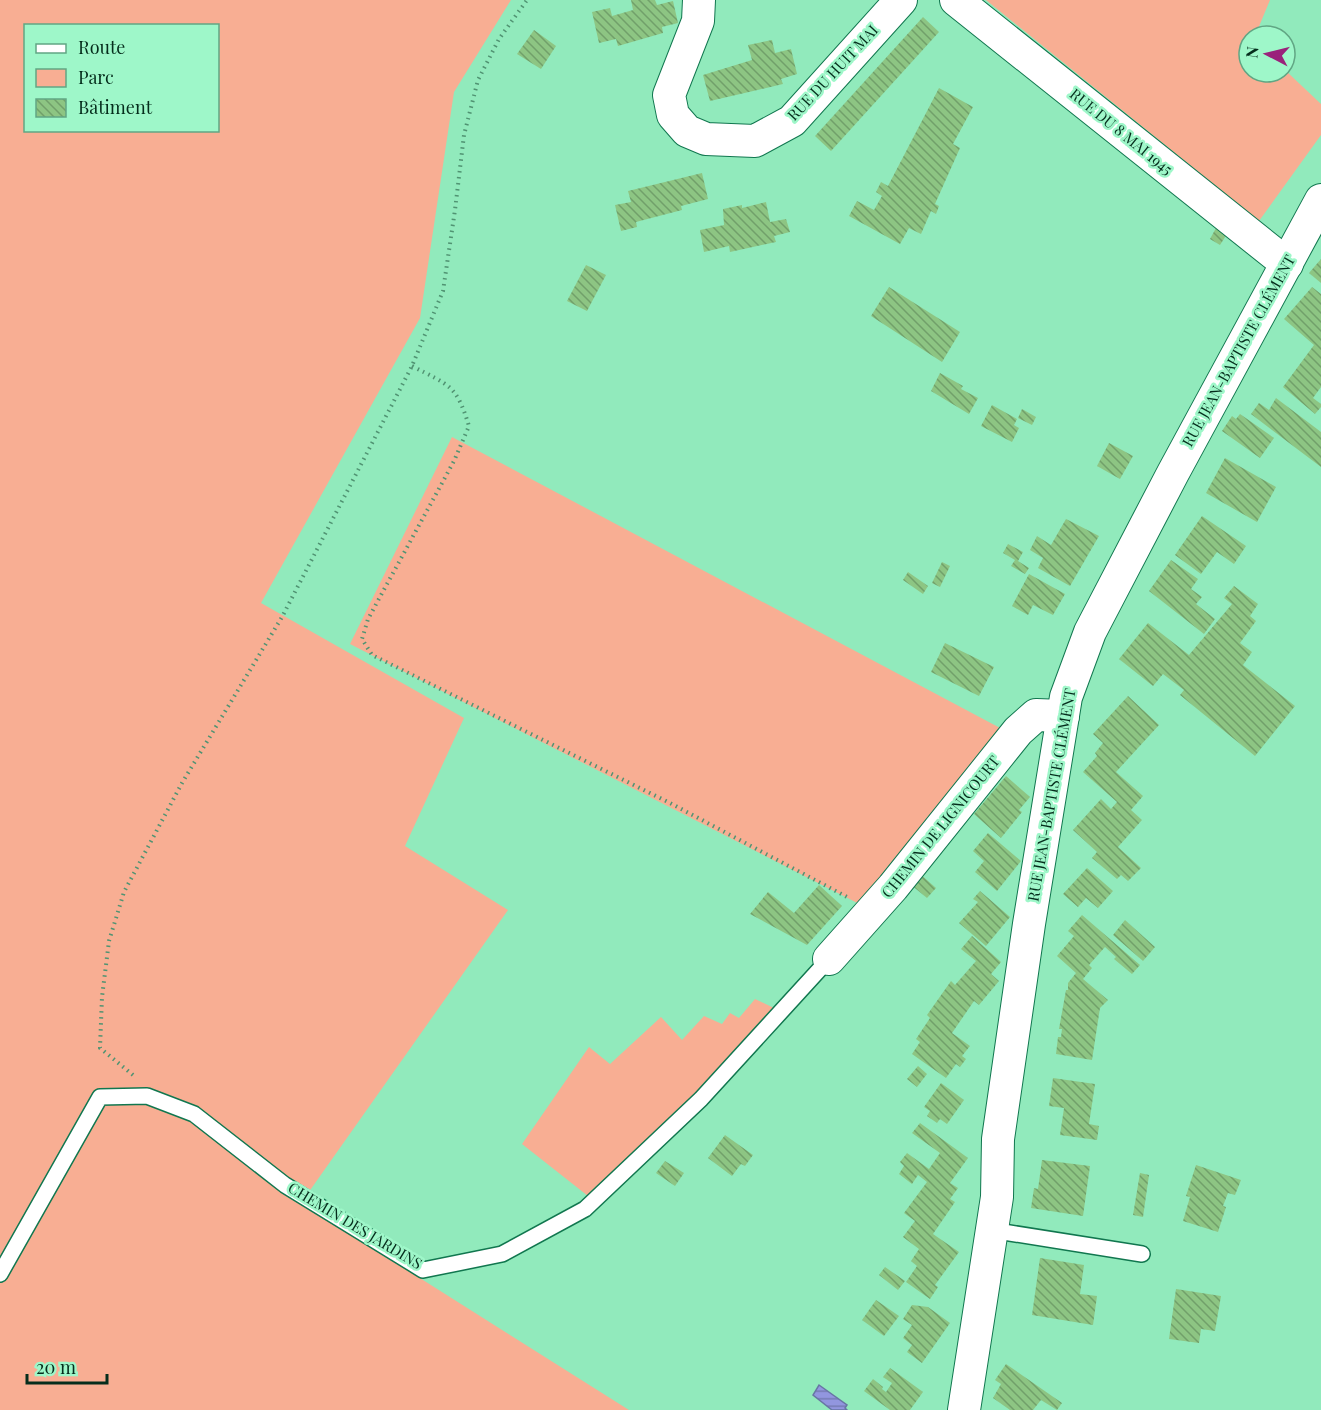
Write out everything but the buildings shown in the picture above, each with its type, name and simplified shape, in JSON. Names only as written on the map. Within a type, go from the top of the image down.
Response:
[{"type":"street","name":"RUE DU HUIT MAI","points":[[699,0],[698,21],[669,95],[673,115],[687,131],[706,139],[755,141],[792,121],[901,0]]},
{"type":"street","name":"RUE DU 8 MAI 1945","points":[[956,0],[1287,264]]},
{"type":"street","name":"RUE JEAN-BAPTISTE CLÉMENT","points":[[964,1410],[997,1197],[998,1139],[1029,924],[1066,697],[1090,632],[1321,200]]},
{"type":"street","name":"CHEMIN DE LIGNICOURT","points":[[829,959],[893,887],[1018,731],[1036,715],[1063,716]]},
{"type":"lane","name":"CHEMIN DES JARDINS","points":[[0,1274],[100,1097],[147,1096],[194,1114],[285,1185],[423,1270],[502,1254],[585,1209],[701,1099],[829,959]]},
{"type":"lane","points":[[991,1230],[1142,1254]]},
{"type":"path","points":[[135,1077],[100,1048],[102,997],[109,941],[124,892],[182,783],[282,617],[412,366],[443,291],[464,135],[478,80],[499,39],[526,0]]},
{"type":"path","points":[[412,366],[449,385],[461,400],[470,426],[368,619],[362,639],[372,655],[670,803],[873,910]]},
{"type":"green space","points":[[0,0],[511,0],[454,92],[420,318],[261,603],[464,718],[405,846],[508,910],[301,1203],[629,1410],[0,1410]]},
{"type":"green space","points":[[986,0],[1270,0],[1260,24],[1237,24],[1237,84],[1297,84],[1297,81],[1321,104],[1321,135],[1259,221]]},
{"type":"green space","points":[[452,437],[1002,729],[873,911],[350,644]]},
{"type":"green space","points":[[755,999],[774,1008],[675,1116],[588,1196],[522,1144],[589,1047],[610,1064],[661,1017],[682,1040],[704,1016],[722,1024],[730,1013],[739,1018]]},
{"type":"water","points":[[819,1385],[847,1405],[845,1408],[847,1410],[832,1410],[813,1395]]}]
